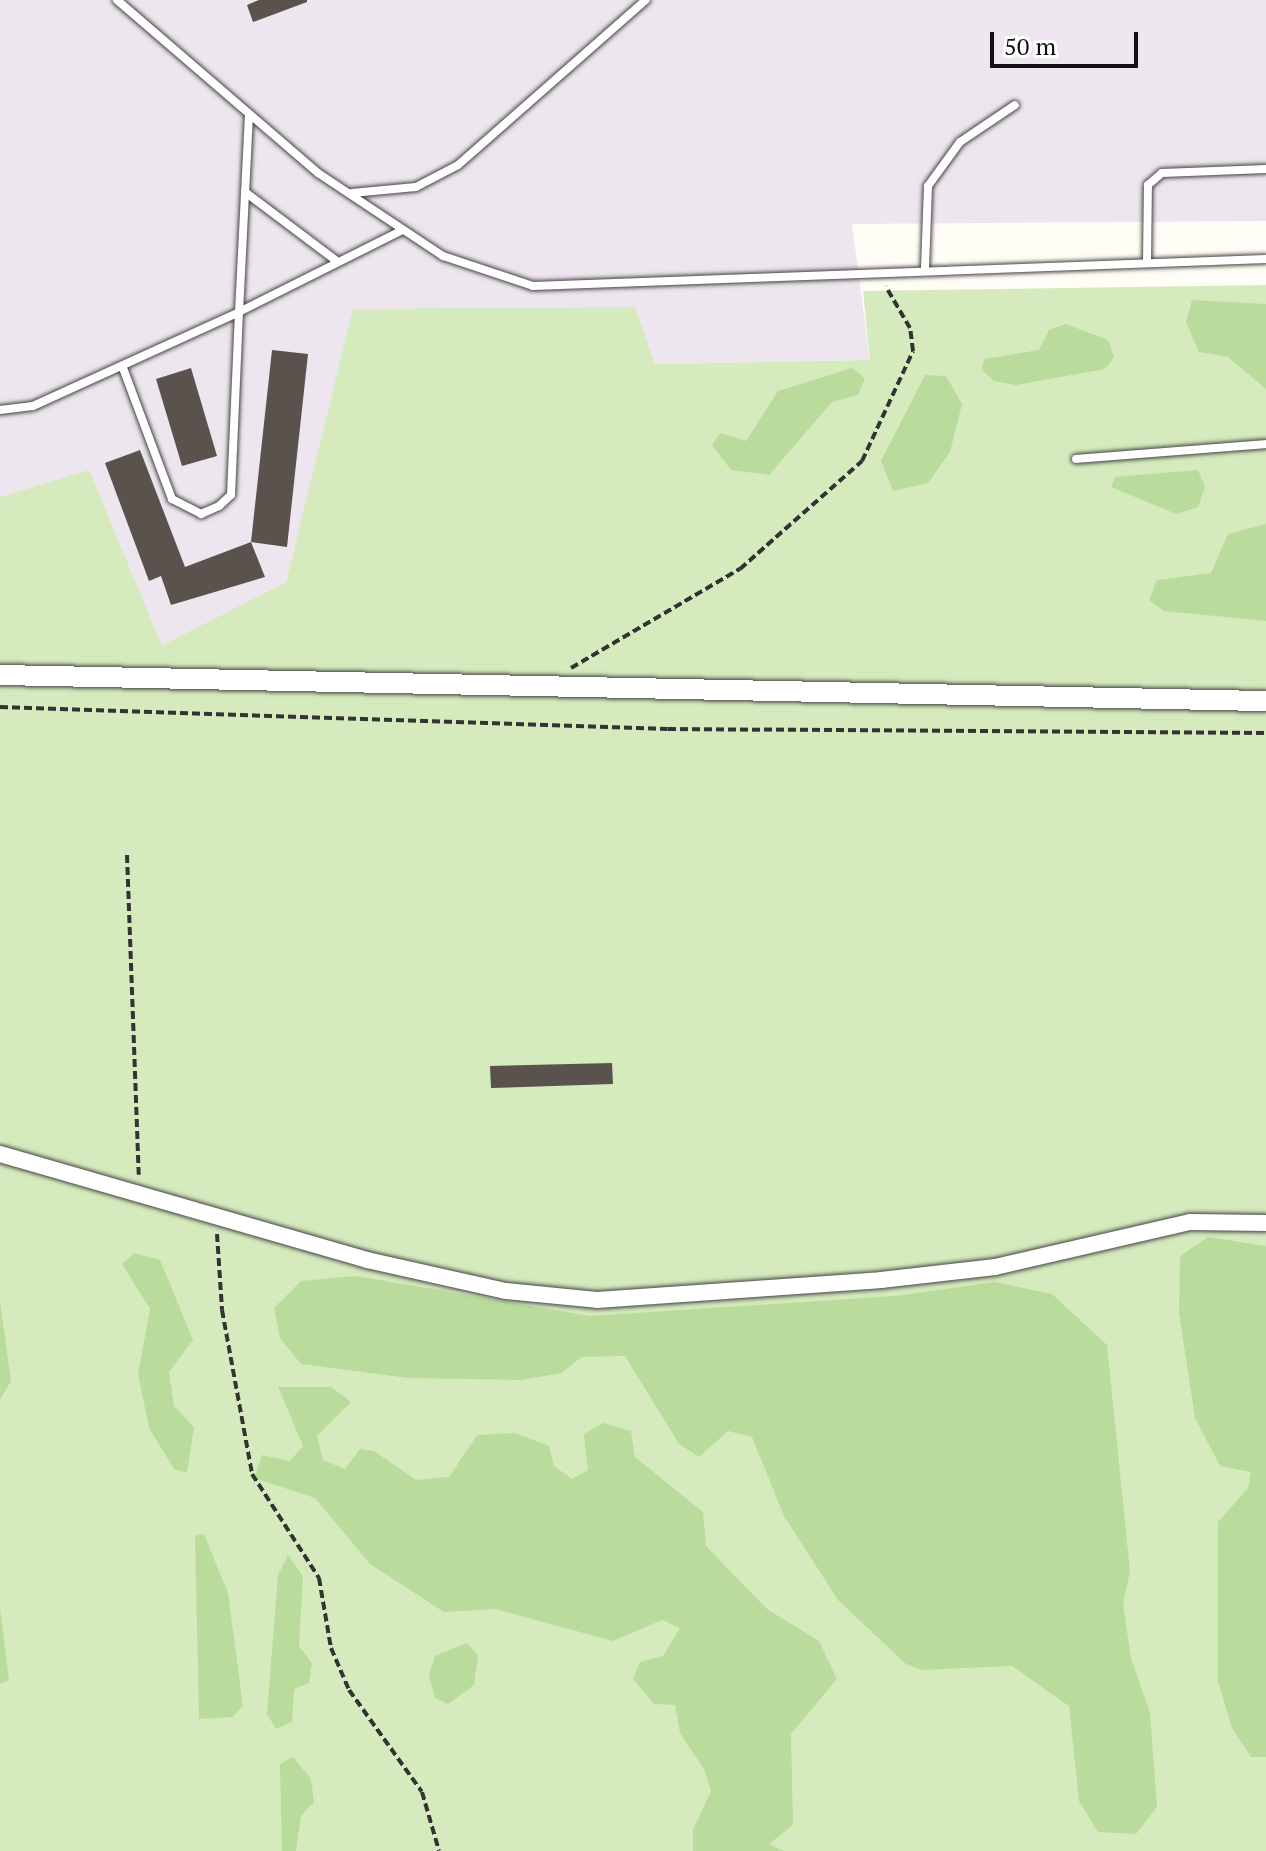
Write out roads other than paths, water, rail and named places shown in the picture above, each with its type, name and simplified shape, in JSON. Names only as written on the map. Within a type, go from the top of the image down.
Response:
[{"type":"street","points":[[0,675],[539,689],[1266,701]]},
{"type":"street","points":[[0,1154],[216,1216],[506,1291],[597,1300],[896,1279],[995,1267],[1190,1222],[1266,1223]]},
{"type":"lane","points":[[117,0],[249,115],[348,193],[443,256],[533,286],[876,269],[1266,259]]},
{"type":"lane","points":[[348,193],[383,196],[458,165],[646,0]]},
{"type":"lane","points":[[925,268],[928,186],[960,142],[1015,105]]},
{"type":"lane","points":[[123,368],[172,499],[201,514],[219,506],[231,495],[249,115]]},
{"type":"lane","points":[[1147,262],[1148,185],[1162,173],[1266,169]]},
{"type":"lane","points":[[245,192],[338,262]]},
{"type":"lane","points":[[0,410],[33,406],[123,368],[403,230]]},
{"type":"lane","points":[[1076,459],[1266,444]]}]
